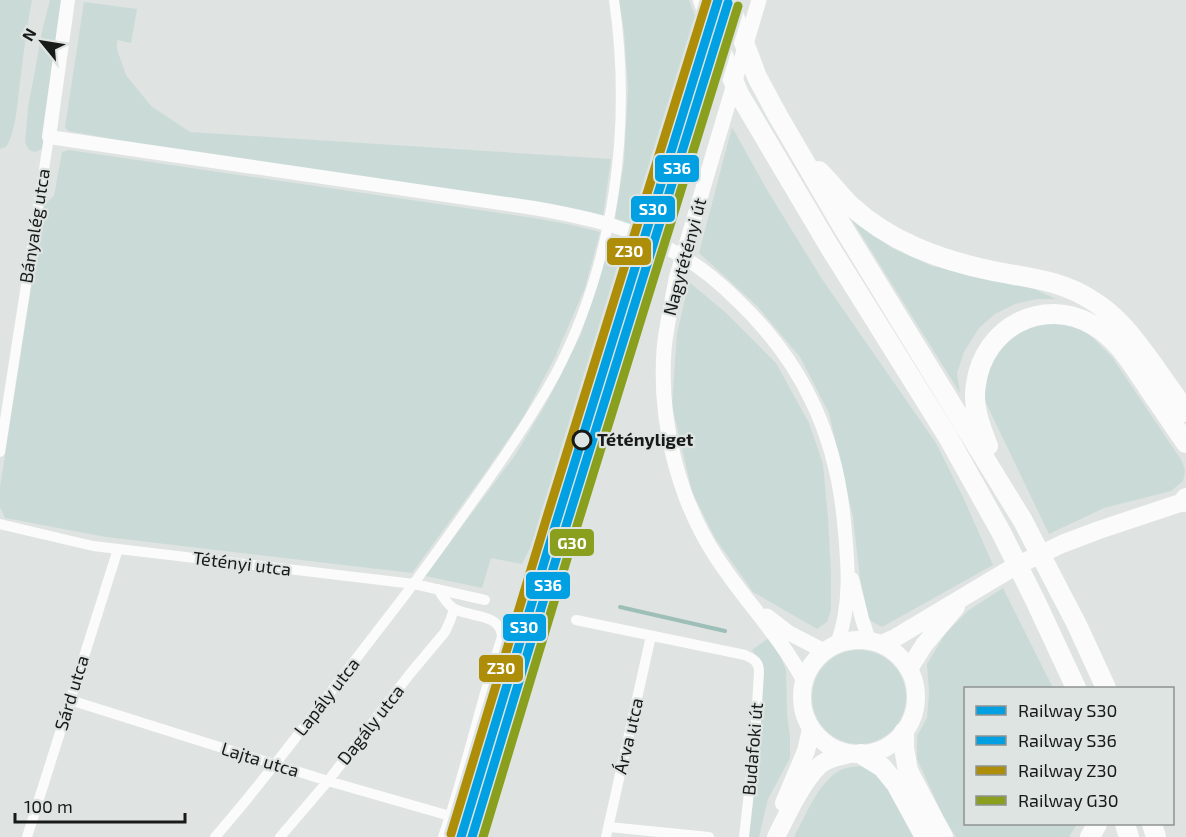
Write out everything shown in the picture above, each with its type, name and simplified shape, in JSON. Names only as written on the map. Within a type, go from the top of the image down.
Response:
[{"type":"highway","points":[[703,0],[739,94],[829,246],[948,437],[1001,532],[1075,687]]},
{"type":"highway","points":[[728,0],[757,77],[841,224],[1023,521],[1077,625],[1106,687]]},
{"type":"highway","points":[[788,133],[849,204],[886,232],[907,244],[960,264],[1050,281],[1092,300],[1130,334],[1186,412]]},
{"type":"highway","points":[[1012,503],[977,416],[976,383],[983,360],[996,340],[1027,318],[1047,313],[1068,315],[1087,321],[1104,332],[1129,359],[1186,443]]},
{"type":"highway","points":[[904,732],[908,771],[943,837]]},
{"type":"highway","points":[[857,754],[882,767],[896,784],[926,837]]},
{"type":"main road","name":"Nagytétényi út","points":[[759,0],[676,279],[666,332],[664,386],[673,456],[696,520],[734,583],[755,608],[797,667],[804,681]]},
{"type":"main road","points":[[875,642],[897,654],[914,679],[916,701],[910,723],[895,741],[873,752],[857,754],[833,748],[817,737],[811,729],[803,711],[802,691],[812,664],[831,647],[847,640],[875,642],[895,638],[1012,568],[1062,544],[1185,500]]},
{"type":"main road","points":[[909,669],[924,645],[967,595]]},
{"type":"main road","name":"Nagytétényi út","points":[[755,608],[789,633],[831,647]]},
{"type":"main road","name":"Budafoki út","points":[[776,837],[787,795],[806,751],[811,729]]},
{"type":"main road","name":"Budafoki út","points":[[776,837],[806,784],[820,765],[840,756],[857,754]]},
{"type":"street","name":"Bányalég utca","points":[[0,452],[68,0]]},
{"type":"street","name":"Lapály utca","points":[[215,837],[275,764],[414,584],[500,464],[555,374],[576,329],[597,271],[615,189],[619,148],[620,63],[614,0]]},
{"type":"street","points":[[49,137],[534,208],[582,217],[632,232],[680,255],[708,274],[753,315],[776,342],[796,370],[822,422],[834,460],[842,502],[848,563],[842,632],[831,647]]},
{"type":"street","name":"Tétényi utca","points":[[0,524],[93,546],[414,584],[485,600]]},
{"type":"street","name":"Sárd utca","points":[[27,837],[118,549]]},
{"type":"street","points":[[848,563],[862,619],[875,642]]},
{"type":"street","points":[[438,589],[453,609],[488,618],[497,623],[502,631],[465,768],[443,837]]},
{"type":"street","name":"Dagály utca","points":[[280,837],[445,632],[453,609]]},
{"type":"street","points":[[576,620],[651,636]]},
{"type":"street","name":"Budafoki út","points":[[651,636],[745,656],[757,662],[759,666],[755,738],[744,837]]},
{"type":"street","name":"Árva utca","points":[[607,832],[651,636]]},
{"type":"street","name":"Lajta utca","points":[[70,700],[327,781],[450,816]]},
{"type":"street","points":[[607,832],[709,837]]},
{"type":"shaded area","points":[[0,0],[32,0],[13,132],[6,147],[0,149]]},
{"type":"shaded area","points":[[50,0],[68,0],[42,149],[35,152],[29,150],[25,143],[28,108]]},
{"type":"shaded area","points":[[619,0],[689,0],[704,40],[651,200],[645,198],[636,226],[615,218],[624,162],[628,88],[624,31]]},
{"type":"shaded area","points":[[84,2],[137,9],[131,43],[117,40],[117,49],[126,75],[151,106],[190,132],[611,159],[603,216],[157,147],[68,131],[65,127]]},
{"type":"shaded area","points":[[732,127],[767,190],[822,279],[936,443],[993,565],[882,627],[869,620],[860,578],[853,517],[829,413],[800,357],[757,306],[699,253]]},
{"type":"shaded area","points":[[69,150],[540,219],[600,232],[585,288],[555,357],[524,416],[412,573],[106,537],[5,518],[0,507],[0,487],[44,205],[54,196],[62,152]]},
{"type":"shaded area","points":[[852,220],[892,248],[932,266],[1030,287],[1056,299],[1037,299],[1015,304],[995,314],[979,328],[964,352],[957,373],[960,393]]},
{"type":"shaded area","points":[[611,241],[639,252],[638,264],[633,266],[586,387],[539,544],[533,542],[522,564],[491,558],[482,588],[425,576],[516,454],[548,400],[581,334]]},
{"type":"shaded area","points":[[689,282],[725,312],[776,363],[809,423],[823,464],[831,574],[831,610],[827,622],[817,629],[753,592],[715,538],[692,492],[672,405],[677,333]]},
{"type":"shaded area","points":[[1063,323],[1087,332],[1112,357],[1182,461],[1185,471],[1183,481],[1171,491],[1104,508],[1049,534],[985,401],[986,370],[995,350],[1012,335],[1037,324]]},
{"type":"shaded area","points":[[1003,588],[1052,687],[964,687],[964,825],[1076,825],[1069,837],[956,837],[943,816],[917,759],[917,736],[927,718],[929,692],[927,664],[945,634],[969,610]]},
{"type":"shaded area","points":[[770,637],[786,670],[790,758],[768,799],[759,837],[748,837],[763,666],[752,650]]},
{"type":"shaded area","points":[[850,650],[868,650],[893,663],[903,679],[906,697],[903,715],[893,731],[868,744],[850,744],[825,731],[812,706],[812,688],[825,663]]},
{"type":"shaded area","points":[[860,766],[874,770],[885,779],[918,837],[794,837],[813,800],[826,782],[841,770]]},
{"type":"waterway","points":[[620,607],[725,631]]},
{"type":"rail line","name":"Z30","points":[[451,834],[707,0]]},
{"type":"rail line","name":"S30","points":[[461,837],[718,0]]},
{"type":"rail line","name":"S36","points":[[472,837],[728,3]]},
{"type":"rail line","name":"G30","points":[[483,837],[738,6]]},
{"type":"place","name":"Tétényliget","points":[[582,440]]}]
